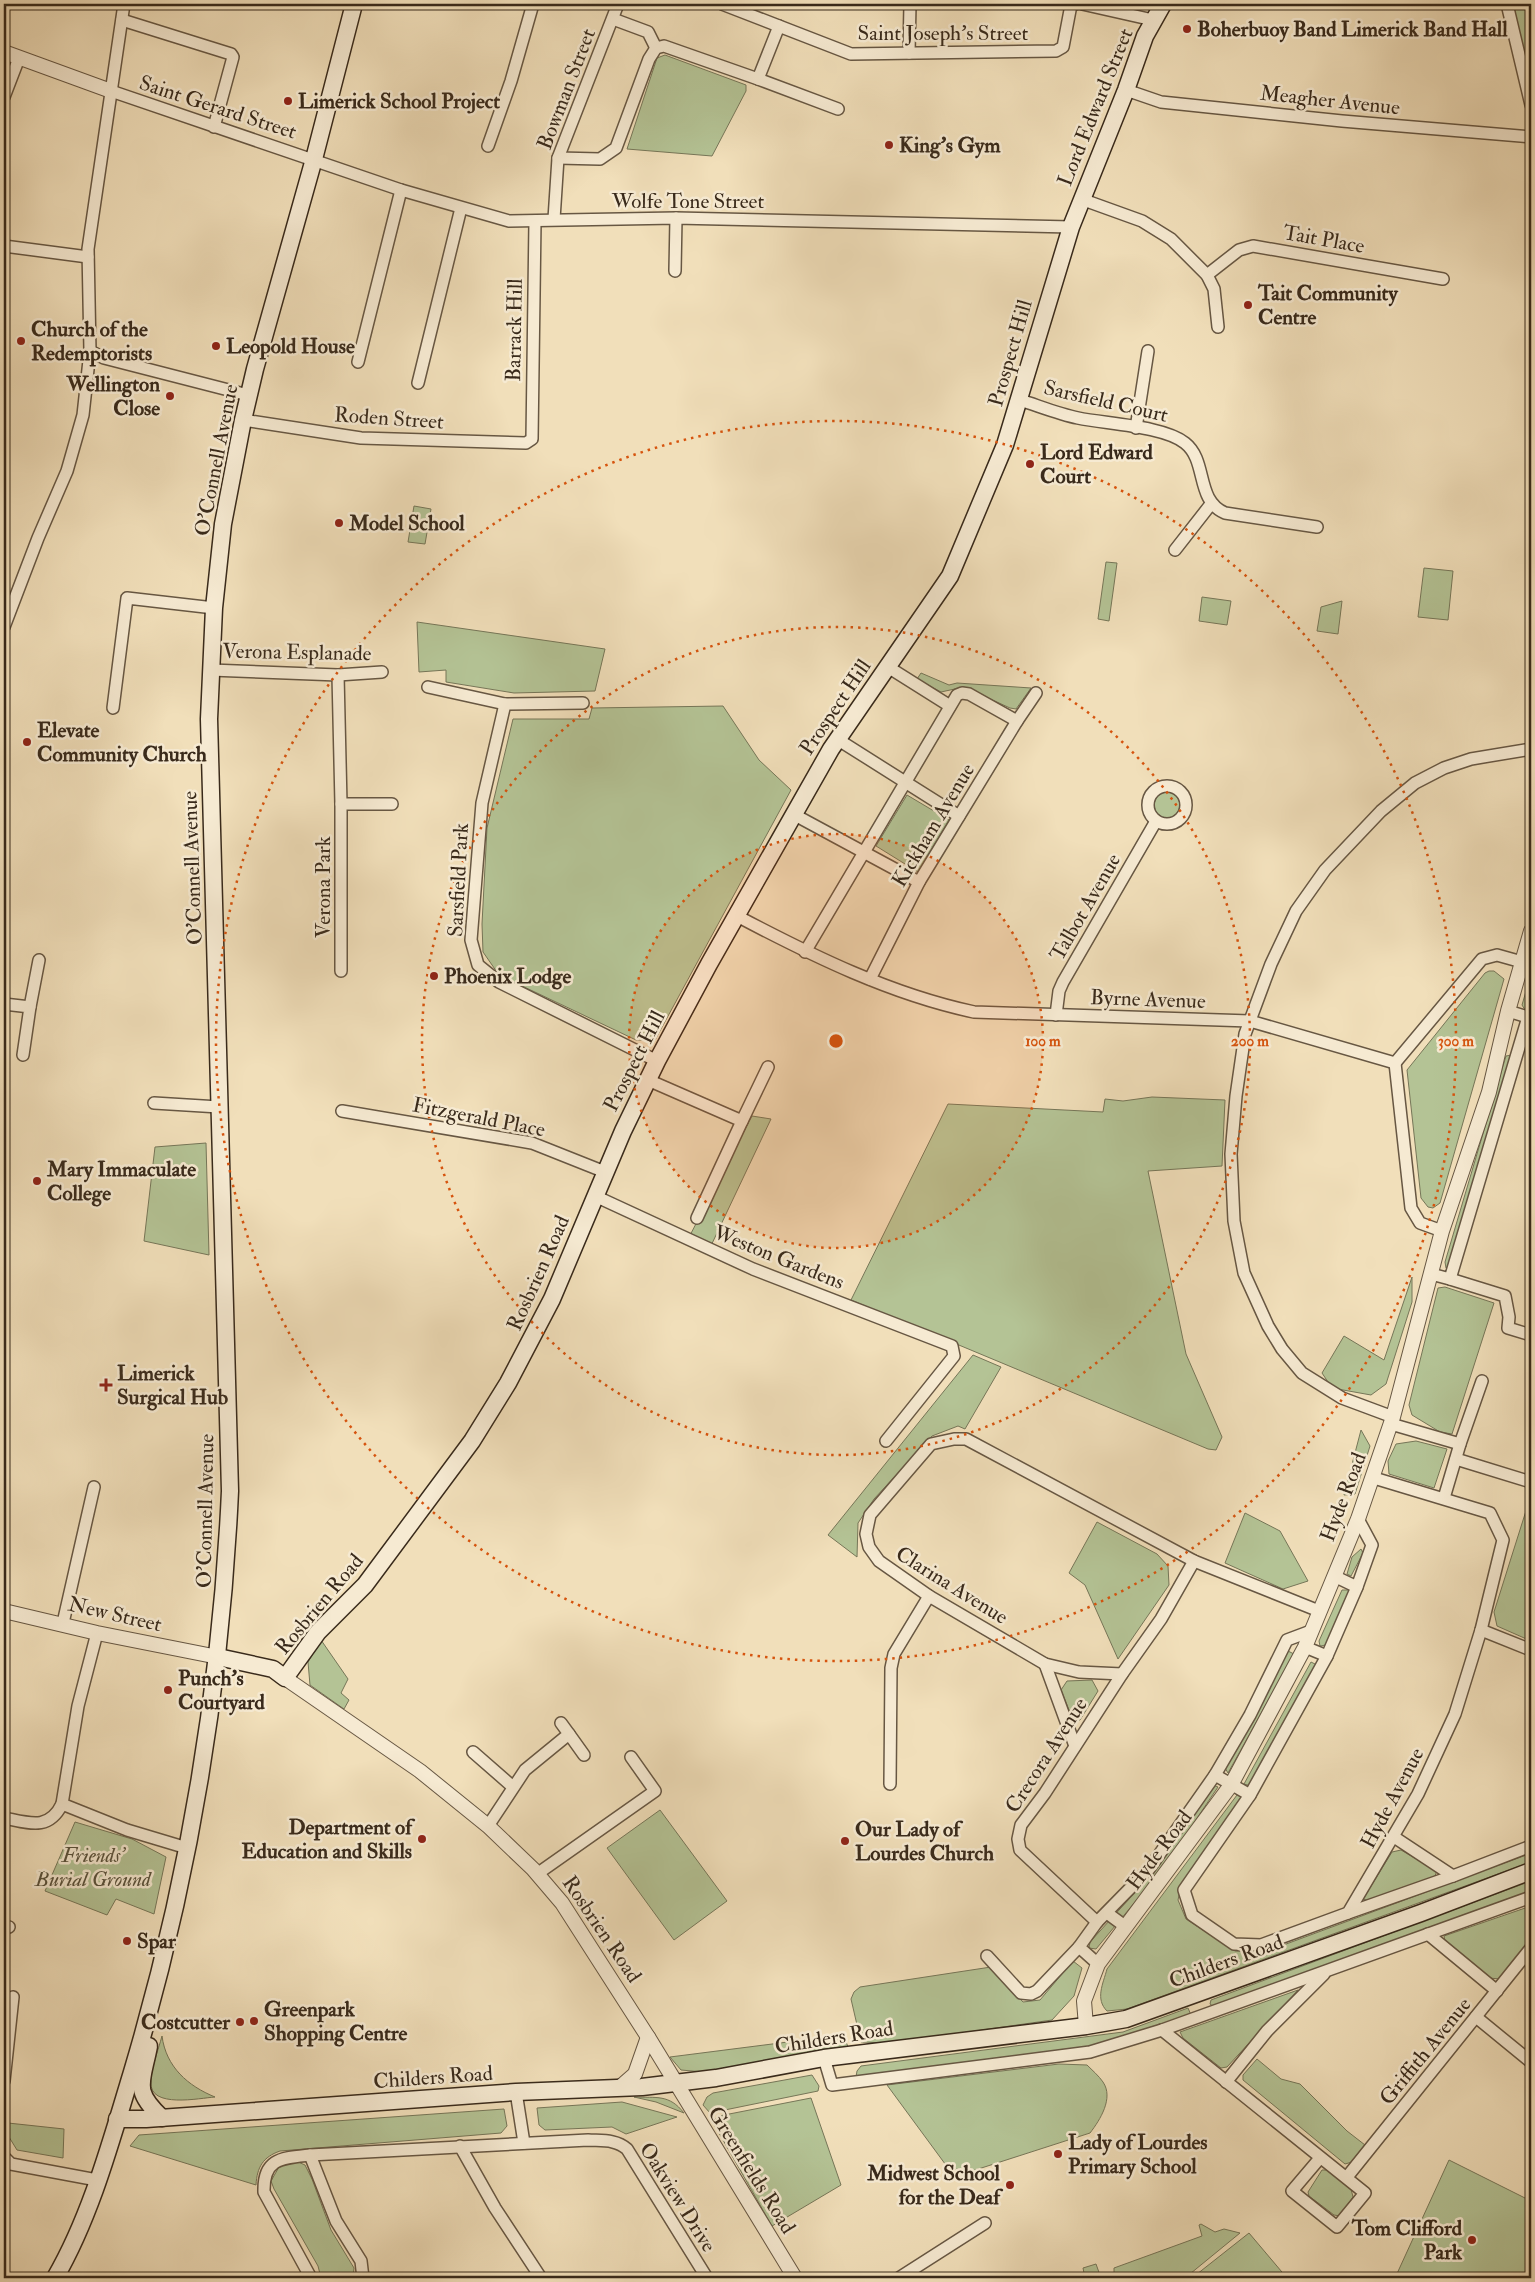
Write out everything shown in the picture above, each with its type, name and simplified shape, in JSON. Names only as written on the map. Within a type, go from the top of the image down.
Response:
[{"type":"main road","name":"O'Connell Avenue","points":[[55,2278],[69,2251],[97,2180],[118,2119],[145,2029],[187,1848],[218,1657],[226,1572],[230,1491],[209,719],[214,608],[223,524],[248,395],[314,159],[354,4]]},
{"type":"main road","name":"Lord Edward Street","points":[[1071,227],[1154,20],[1163,4]]},
{"type":"main road","name":"Prospect Hill","points":[[595,1196],[657,1061],[793,814],[838,739],[950,576],[1005,445],[1071,227]]},
{"type":"main road","name":"Rosbrien Road","points":[[286,1678],[318,1632],[365,1585],[472,1441],[508,1383],[532,1339],[552,1299],[595,1196]]},
{"type":"main road","points":[[218,1657],[273,1669],[286,1678]]},
{"type":"main road","name":"Childers Road","points":[[118,2119],[162,2118],[516,2092],[619,2088],[675,2083],[716,2078],[824,2058],[1086,2026],[1126,2019],[1421,1913],[1531,1871]]},
{"type":"main road","points":[[145,2029],[149,2045],[142,2094],[146,2102],[162,2118]]},
{"type":"street","points":[[4,627],[7,612],[67,471],[84,415],[90,351],[88,257],[124,4]]},
{"type":"street","points":[[488,146],[511,80],[533,4]]},
{"type":"street","name":"Bowman Street","points":[[554,219],[558,158],[618,4]]},
{"type":"street","name":"Saint Joseph's Street","points":[[722,4],[850,54],[1056,52],[1063,47],[1071,5],[1076,4]]},
{"type":"street","points":[[909,53],[910,4]]},
{"type":"street","points":[[1082,4],[1154,20]]},
{"type":"street","points":[[1507,4],[1531,104]]},
{"type":"street","points":[[612,19],[648,32],[656,48]]},
{"type":"street","points":[[122,20],[231,54],[233,57],[214,127]]},
{"type":"street","points":[[758,79],[778,26]]},
{"type":"street","points":[[558,158],[600,159],[616,148],[649,59],[656,48],[664,46],[838,109]]},
{"type":"street","points":[[4,52],[111,90]]},
{"type":"street","points":[[4,97],[19,58]]},
{"type":"street","name":"Saint Gerard Street","points":[[111,90],[214,127],[314,159]]},
{"type":"street","name":"Meagher Avenue","points":[[1126,90],[1161,102],[1342,121],[1531,137]]},
{"type":"street","name":"Wolfe Tone Street","points":[[314,159],[401,190],[509,221],[676,218],[1071,227]]},
{"type":"street","points":[[358,362],[401,190]]},
{"type":"street","points":[[1082,199],[1142,221],[1171,239],[1207,275],[1214,289],[1218,327]]},
{"type":"street","points":[[418,383],[461,208]]},
{"type":"street","points":[[674,271],[676,218]]},
{"type":"street","name":"Barrack Hill","points":[[532,440],[535,221]]},
{"type":"street","points":[[4,246],[88,257]]},
{"type":"street","name":"Tait Place","points":[[1207,275],[1238,250],[1254,246],[1444,279]]},
{"type":"street","points":[[90,351],[104,358],[248,395]]},
{"type":"street","points":[[1136,428],[1148,351]]},
{"type":"street","name":"Sarsfield Court","points":[[1020,400],[1076,418],[1158,430],[1172,435],[1190,447],[1198,461],[1204,490],[1211,504]]},
{"type":"street","name":"Roden Street","points":[[243,420],[361,438],[526,443],[532,440]]},
{"type":"street","points":[[1175,550],[1211,504],[1217,510],[1224,513],[1317,527]]},
{"type":"street","points":[[113,708],[127,598],[214,608]]},
{"type":"street","points":[[888,667],[950,706]]},
{"type":"street","name":"Verona Esplanade","points":[[211,670],[338,675],[382,672]]},
{"type":"street","name":"Verona Park","points":[[338,675],[342,804],[341,971]]},
{"type":"street","points":[[428,687],[505,704],[583,703]]},
{"type":"street","points":[[805,952],[957,695],[962,693],[969,694],[1017,721]]},
{"type":"street","name":"Kickham Avenue","points":[[870,980],[919,882],[1036,693]]},
{"type":"street","name":"Sarsfield Park","points":[[505,704],[482,803],[471,940],[478,965],[499,982],[657,1061]]},
{"type":"street","points":[[838,739],[905,784],[959,816]]},
{"type":"street","points":[[1460,1444],[1392,1420],[1342,1398],[1302,1373],[1282,1349],[1268,1326],[1244,1272],[1234,1221],[1231,1154],[1236,1096],[1245,1034],[1271,964],[1296,911],[1324,870],[1381,811],[1420,779],[1471,759],[1531,749]]},
{"type":"street","points":[[342,804],[392,804]]},
{"type":"street","points":[[793,814],[919,882]]},
{"type":"street","name":"Talbot Avenue","points":[[1056,1015],[1059,992],[1063,982],[1156,821]]},
{"type":"street","name":"Byrne Avenue","points":[[737,916],[805,952],[870,980],[933,1003],[974,1012],[1250,1021],[1395,1063]]},
{"type":"street","name":"Hyde Road","points":[[1086,2026],[1084,2001],[1098,1964],[1232,1785],[1305,1647],[1358,1519],[1374,1478],[1392,1420],[1442,1231],[1489,1092],[1508,1010],[1531,931]]},
{"type":"street","points":[[1442,1231],[1420,1223],[1411,1208],[1395,1063],[1482,959],[1497,955],[1522,962]]},
{"type":"street","points":[[23,1055],[39,960]]},
{"type":"street","points":[[4,1004],[30,1007]]},
{"type":"street","points":[[1450,1279],[1530,1018],[1508,1010]]},
{"type":"street","points":[[697,1218],[768,1067]]},
{"type":"street","points":[[648,1080],[742,1121]]},
{"type":"street","points":[[154,1103],[219,1107]]},
{"type":"street","name":"Fitzgerald Place","points":[[342,1111],[532,1143],[605,1172]]},
{"type":"street","name":"Weston Gardens","points":[[595,1196],[753,1269],[952,1346],[954,1356],[886,1441]]},
{"type":"street","points":[[1431,1274],[1505,1296],[1509,1317],[1508,1328],[1531,1335]]},
{"type":"street","points":[[1444,1498],[1482,1381]]},
{"type":"street","name":"Clarina Avenue","points":[[1122,1674],[1079,1672],[1045,1664],[929,1596],[879,1561],[869,1547],[866,1534],[870,1514],[931,1444],[954,1439],[966,1440],[1194,1561],[1319,1611]]},
{"type":"street","points":[[1456,1459],[1531,1482]]},
{"type":"street","name":"Hyde Avenue","points":[[1348,1913],[1418,1794],[1455,1714],[1481,1630],[1503,1540],[1490,1513],[1374,1478]]},
{"type":"street","points":[[63,1623],[94,1487]]},
{"type":"street","points":[[1358,1519],[1372,1545],[1358,1587],[1327,1656],[1250,1795],[1184,1890],[1192,1914],[1234,1944],[1261,1946],[1531,1846]]},
{"type":"street","points":[[1122,1674],[1161,1619],[1194,1561]]},
{"type":"street","points":[[1334,1576],[1358,1587]]},
{"type":"street","points":[[890,1784],[891,1668],[894,1654],[929,1596]]},
{"type":"street","name":"New Street","points":[[4,1611],[63,1623],[97,1633],[218,1657]]},
{"type":"street","points":[[1481,1630],[1531,1650]]},
{"type":"street","points":[[987,1956],[1021,1993],[1031,1994],[1041,1988],[1079,1947],[1097,1922],[1149,1869],[1215,1775],[1250,1715],[1287,1640],[1311,1631]]},
{"type":"street","points":[[4,1818],[29,1823],[46,1823],[57,1815],[62,1804],[78,1706],[97,1633]]},
{"type":"street","points":[[1305,1647],[1327,1656]]},
{"type":"street","points":[[1045,1664],[1075,1746]]},
{"type":"street","name":"Crecora Avenue","points":[[1097,1922],[1020,1850],[1018,1839],[1022,1825],[1122,1674]]},
{"type":"street","name":"Rosbrien Road","points":[[286,1678],[420,1771],[488,1826],[537,1874],[562,1903],[648,2037],[675,2083]]},
{"type":"street","points":[[561,1723],[584,1755]]},
{"type":"street","points":[[488,1826],[525,1770],[569,1734]]},
{"type":"street","points":[[473,1752],[513,1787]]},
{"type":"street","points":[[537,1874],[655,1791],[631,1757]]},
{"type":"street","points":[[1215,1775],[1250,1795]]},
{"type":"street","points":[[62,1804],[127,1830],[187,1848]]},
{"type":"street","points":[[1394,1837],[1453,1876]]},
{"type":"street","points":[[824,2058],[832,2085],[1090,2052],[1162,2030],[1531,1897]]},
{"type":"street","points":[[1107,1913],[1126,1928]]},
{"type":"street","points":[[1428,1934],[1497,1991]]},
{"type":"street","points":[[1079,1947],[1098,1964]]},
{"type":"street","name":"Griffith Avenue","points":[[1347,2177],[1531,1948]]},
{"type":"street","points":[[1226,2082],[1267,2031],[1327,1971]]},
{"type":"street","points":[[1196,1994],[1204,2015]]},
{"type":"street","points":[[4,2081],[14,1997]]},
{"type":"street","points":[[1476,2017],[1531,2062]]},
{"type":"street","points":[[1162,2030],[1320,2158],[1347,2177],[1365,2194],[1337,2226],[1292,2191],[1320,2158]]},
{"type":"street","points":[[619,2088],[635,2074],[648,2037]]},
{"type":"street","name":"Greenfields Road","points":[[675,2083],[795,2278]]},
{"type":"street","points":[[516,2092],[524,2143]]},
{"type":"street","name":"Oakview Drive","points":[[311,2278],[264,2192],[264,2180],[267,2170],[275,2162],[287,2157],[588,2140],[611,2141],[622,2144],[707,2278]]},
{"type":"street","points":[[460,2146],[495,2208],[541,2278]]},
{"type":"street","points":[[310,2156],[336,2221],[361,2260],[363,2278]]},
{"type":"street","points":[[4,2157],[11,2164],[97,2180]]},
{"type":"street","points":[[898,2278],[985,2223]]},
{"type":"green space","points":[[1513,4],[1525,4],[1531,42],[1531,81]]},
{"type":"green space","points":[[665,55],[746,85],[746,91],[712,156],[627,149],[657,58]]},
{"type":"green space","points":[[414,506],[431,509],[425,544],[408,542]]},
{"type":"green space","points":[[1106,562],[1117,563],[1109,621],[1098,619]]},
{"type":"green space","points":[[1424,568],[1453,571],[1448,620],[1418,617]]},
{"type":"green space","points":[[1202,597],[1231,601],[1227,625],[1199,621]]},
{"type":"green space","points":[[1342,601],[1338,634],[1317,631],[1321,607]]},
{"type":"green space","points":[[417,622],[605,649],[595,691],[514,693],[446,682],[446,670],[419,672]]},
{"type":"green space","points":[[921,673],[949,685],[957,683],[1031,688],[1016,709],[964,687],[941,692],[917,679]]},
{"type":"green space","points":[[723,706],[759,760],[791,790],[655,1040],[636,1040],[499,975],[483,952],[482,924],[487,828],[513,719],[589,719],[592,708]]},
{"type":"green space","points":[[1167,792],[1176,796],[1180,805],[1176,814],[1167,818],[1158,814],[1154,805],[1158,796]]},
{"type":"green space","points":[[907,795],[949,820],[918,872],[876,846]]},
{"type":"green space","points":[[1494,971],[1504,979],[1440,1203],[1433,1208],[1428,1207],[1421,1198],[1407,1070],[1485,973]]},
{"type":"green space","points":[[1531,974],[1531,1014],[1527,1013],[1522,1005]]},
{"type":"green space","points":[[1512,1055],[1452,1265],[1446,1268],[1445,1262],[1506,1056]]},
{"type":"green space","points":[[1152,1097],[1225,1100],[1222,1166],[1148,1171],[1186,1354],[1222,1437],[1216,1450],[1208,1449],[851,1300],[948,1104],[1103,1112],[1105,1099],[1123,1101]]},
{"type":"green space","points":[[752,1116],[771,1119],[708,1252],[686,1243]]},
{"type":"green space","points":[[206,1143],[209,1255],[144,1241],[155,1147]]},
{"type":"green space","points":[[1412,1277],[1412,1302],[1386,1384],[1371,1395],[1332,1388],[1322,1373],[1344,1336],[1384,1360]]},
{"type":"green space","points":[[1445,1287],[1494,1303],[1452,1434],[1440,1432],[1412,1415],[1409,1405],[1438,1288]]},
{"type":"green space","points":[[973,1355],[1001,1367],[965,1429],[958,1426],[932,1436],[874,1499],[858,1523],[857,1557],[828,1535]]},
{"type":"green space","points":[[1361,1430],[1370,1446],[1355,1494],[1344,1495]]},
{"type":"green space","points":[[1416,1441],[1447,1449],[1434,1488],[1389,1474],[1388,1461],[1396,1444]]},
{"type":"green space","points":[[1531,1495],[1531,1641],[1497,1626],[1494,1612]]},
{"type":"green space","points":[[1245,1513],[1280,1531],[1308,1581],[1283,1589],[1225,1563]]},
{"type":"green space","points":[[1097,1522],[1157,1554],[1168,1566],[1169,1585],[1118,1659],[1085,1585],[1069,1573]]},
{"type":"green space","points":[[1361,1549],[1363,1553],[1351,1576],[1347,1574],[1352,1557]]},
{"type":"green space","points":[[1342,1590],[1350,1590],[1326,1645],[1320,1646],[1319,1641]]},
{"type":"green space","points":[[321,1640],[348,1679],[341,1693],[349,1700],[344,1709],[310,1685],[308,1662]]},
{"type":"green space","points":[[1288,1651],[1294,1654],[1228,1773],[1225,1768]]},
{"type":"green space","points":[[1311,1662],[1317,1665],[1251,1786],[1244,1784]]},
{"type":"green space","points":[[1092,1680],[1098,1691],[1080,1720],[1073,1720],[1061,1690],[1067,1681]]},
{"type":"green space","points":[[1213,1785],[1218,1787],[1164,1867],[1096,1949],[1089,1948],[1090,1942],[1159,1866]]},
{"type":"green space","points":[[1237,1795],[1241,1797],[1181,1886],[1178,1900],[1186,1919],[1235,1951],[1262,1953],[1531,1853],[1531,1862],[1127,2009],[1107,2011],[1101,2001],[1101,1996],[1107,1969]]},
{"type":"green space","points":[[660,1810],[727,1901],[674,1940],[607,1848]]},
{"type":"green space","name":"Friends' Burial Ground","points":[[75,1822],[132,1839],[166,1857],[154,1914],[116,1899],[107,1915],[45,1891]]},
{"type":"green space","points":[[1401,1850],[1437,1871],[1434,1878],[1370,1901],[1363,1899],[1392,1852]]},
{"type":"green space","points":[[1531,1881],[1531,1892],[1214,2007],[1210,2004],[1211,2000]]},
{"type":"green space","points":[[1531,1906],[1531,1942],[1501,1979],[1488,1978],[1445,1941],[1444,1936]]},
{"type":"green space","points":[[1073,1961],[1082,1968],[1074,1996],[1052,2020],[891,2043],[861,2042],[851,1999],[854,1992],[860,1987],[991,1967],[1023,2002],[1040,2000]]},
{"type":"green space","points":[[1298,1990],[1227,2067],[1221,2068],[1183,2038],[1180,2032]]},
{"type":"green space","points":[[1188,2008],[1191,2015],[1094,2046],[856,2077],[857,2071],[861,2066],[1123,2032]]},
{"type":"green space","points":[[843,2035],[849,2049],[703,2072],[681,2070],[670,2057]]},
{"type":"green space","points":[[162,2036],[164,2047],[173,2066],[187,2081],[215,2097],[177,2100],[158,2096],[153,2090],[151,2082],[152,2071]]},
{"type":"green space","points":[[1257,2059],[1281,2079],[1300,2084],[1347,2131],[1365,2145],[1352,2162],[1345,2164],[1243,2080],[1243,2075]]},
{"type":"green space","points":[[1059,2064],[1087,2065],[1106,2088],[1107,2095],[1104,2109],[1090,2133],[969,2172],[957,2169],[951,2172],[887,2085]]},
{"type":"green space","points":[[812,2075],[819,2086],[818,2091],[710,2113],[703,2105],[707,2097],[713,2093]]},
{"type":"green space","points":[[634,2097],[662,2098],[673,2103],[684,2113],[656,2102]]},
{"type":"green space","points":[[811,2098],[841,2185],[772,2226],[715,2126],[714,2120],[719,2116]]},
{"type":"green space","points":[[622,2102],[677,2117],[626,2134],[612,2127],[545,2130],[539,2125],[537,2108]]},
{"type":"green space","points":[[504,2109],[507,2126],[501,2133],[280,2151],[269,2156],[262,2163],[256,2185],[130,2146],[139,2135]]},
{"type":"green space","points":[[8,2123],[64,2129],[63,2158],[17,2150],[9,2137]]},
{"type":"green space","name":"Tom Clifford Park","points":[[1449,2160],[1531,2201],[1531,2278],[1395,2278]]},
{"type":"green space","points":[[296,2161],[305,2165],[312,2179],[331,2230],[354,2268],[353,2278],[321,2278],[318,2266],[274,2189],[271,2181],[279,2167]]},
{"type":"green space","points":[[1322,2170],[1328,2170],[1351,2189],[1353,2197],[1340,2216],[1334,2215],[1309,2196],[1308,2192]]},
{"type":"green space","points":[[1201,2224],[1215,2232],[1224,2229],[1240,2233],[1185,2278],[1114,2278],[1114,2268],[1202,2236],[1199,2225]]},
{"type":"green space","points":[[1249,2233],[1287,2278],[1192,2278]]},
{"type":"green space","points":[[1096,2264],[1101,2278],[1085,2278],[1083,2268]]},
{"type":"place","name":"Boherbuoy Band Limerick Band Hall","points":[[1187,29]]},
{"type":"place","name":"Limerick School Project","points":[[288,101]]},
{"type":"place","name":"King's Gym","points":[[889,145]]},
{"type":"place","name":"Tait Community Centre","points":[[1248,305]]},
{"type":"place","name":"Church of the Redemptorists","points":[[21,341]]},
{"type":"place","name":"Leopold House","points":[[216,346]]},
{"type":"place","name":"Wellington Close","points":[[170,396]]},
{"type":"place","name":"Lord Edward Court","points":[[1030,464]]},
{"type":"place","name":"Model School","points":[[339,523]]},
{"type":"place","name":"Elevate Community Church","points":[[27,742]]},
{"type":"place","name":"Phoenix Lodge","points":[[434,976]]},
{"type":"place","name":"Mary Immaculate College","points":[[37,1181]]},
{"type":"place","name":"Limerick Surgical Hub","points":[[106,1385]]},
{"type":"place","name":"Punch’s Courtyard","points":[[168,1690]]},
{"type":"place","name":"Department of Education and Skills","points":[[422,1839]]},
{"type":"place","name":"Our Lady of Lourdes Church","points":[[845,1841]]},
{"type":"place","name":"Spar","points":[[127,1941]]},
{"type":"place","name":"Greenpark Shopping Centre","points":[[254,2021]]},
{"type":"place","name":"Costcutter","points":[[240,2022]]},
{"type":"place","name":"Lady of Lourdes Primary School","points":[[1058,2154]]},
{"type":"place","name":"Midwest School for the Deaf","points":[[1010,2185]]},
{"type":"place","name":"Tom Clifford Park","points":[[1472,2240]]}]
